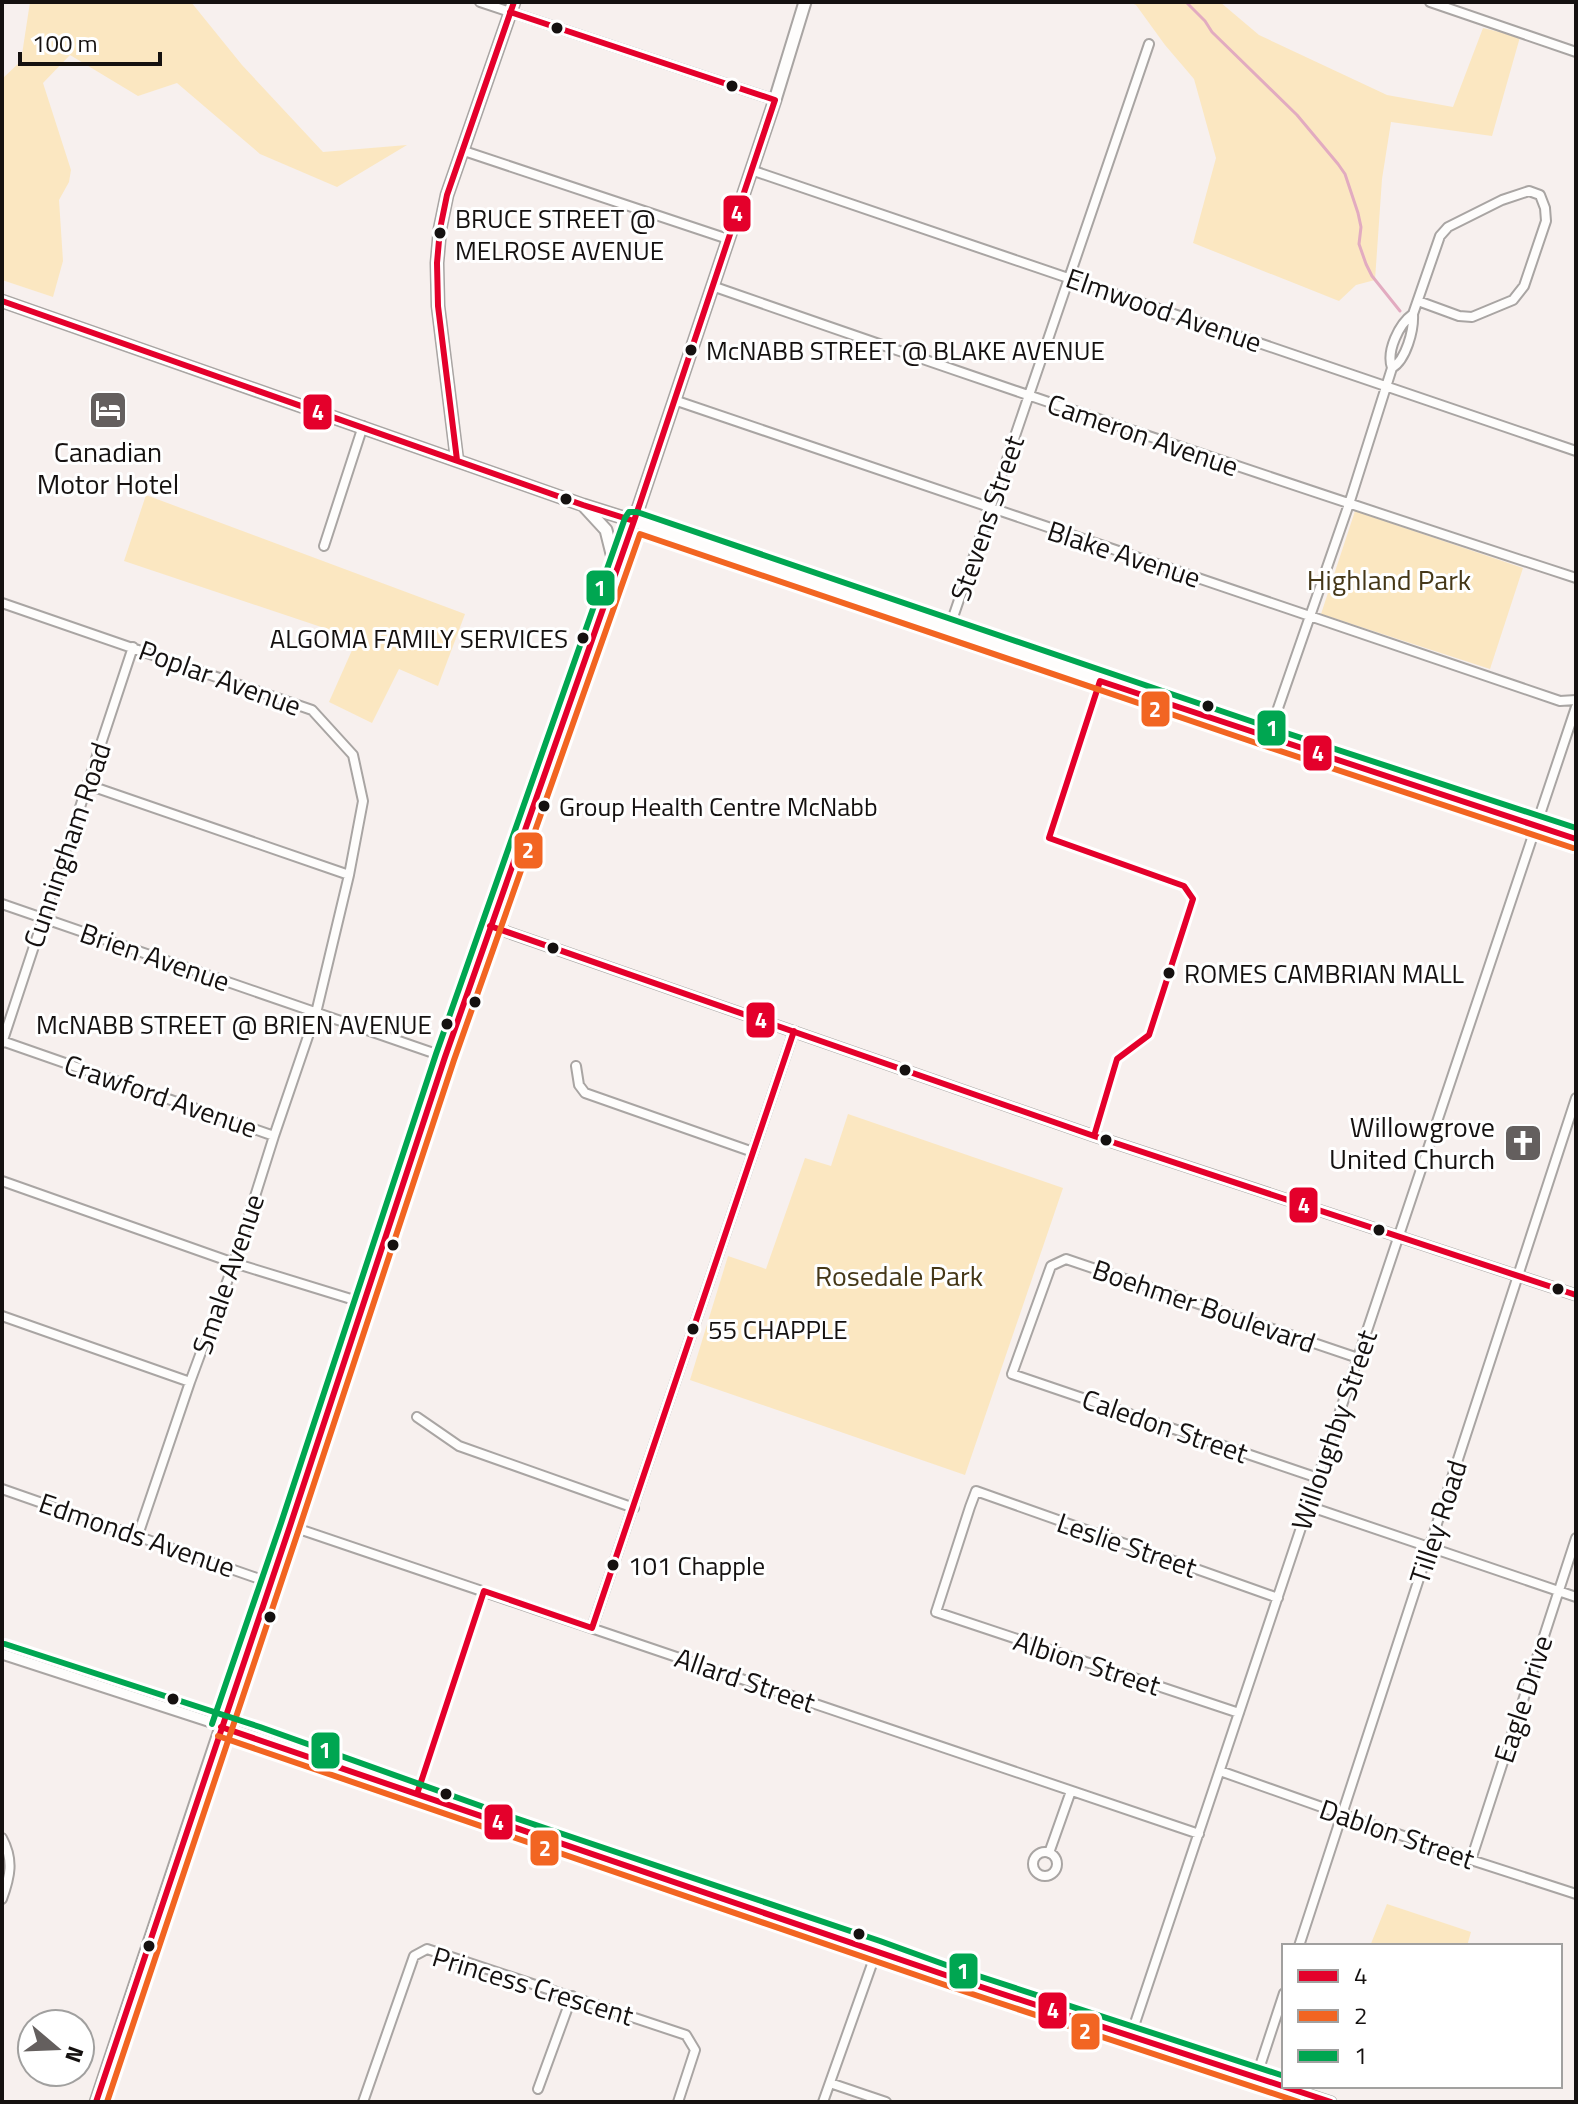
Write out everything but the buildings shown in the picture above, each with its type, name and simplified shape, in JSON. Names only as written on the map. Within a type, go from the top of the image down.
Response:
[{"type":"main road","points":[[96,2102],[445,1057],[634,521],[805,2]]},
{"type":"main road","points":[[457,460],[438,306],[440,229],[447,195],[512,7]]},
{"type":"main road","points":[[2,301],[583,505],[1576,839]]},
{"type":"main road","points":[[583,505],[606,530],[616,572]]},
{"type":"street","points":[[480,2],[512,7],[775,100]]},
{"type":"street","points":[[1430,2],[1576,52]]},
{"type":"street","name":"Stevens Street","points":[[949,629],[1149,44]]},
{"type":"street","points":[[464,151],[728,239]]},
{"type":"street","name":"Elmwood Avenue","points":[[751,170],[1576,451]]},
{"type":"street","points":[[1268,737],[1349,504],[1392,368],[1400,361],[1414,324],[1413,314],[1440,236],[1448,227],[1502,200],[1529,191],[1540,195],[1546,221],[1524,286],[1513,300],[1472,317],[1459,316],[1418,301]]},
{"type":"street","name":"Cameron Avenue","points":[[712,286],[1029,396],[1576,578]]},
{"type":"street","name":"Blake Avenue","points":[[674,400],[1560,701],[1576,700]]},
{"type":"street","points":[[324,546],[363,426]]},
{"type":"street","points":[[2,615],[4,604]]},
{"type":"street","name":"Poplar Avenue","points":[[4,604],[312,710],[353,755],[363,801],[316,1013]]},
{"type":"street","name":"Cunningham Road","points":[[2,1041],[133,647]]},
{"type":"street","name":"Willoughby Street","points":[[1131,2035],[1576,707]]},
{"type":"street","points":[[88,785],[349,875]]},
{"type":"street","name":"Brien Avenue","points":[[2,904],[445,1057]]},
{"type":"street","points":[[490,926],[1094,1136],[1576,1295]]},
{"type":"street","name":"Smale Avenue","points":[[138,1535],[234,1263],[316,1013]]},
{"type":"street","points":[[592,1628],[794,1031]]},
{"type":"street","name":"Crawford Avenue","points":[[2,1041],[274,1136]]},
{"type":"street","points":[[576,1066],[579,1085],[585,1093],[753,1152]]},
{"type":"street","name":"Tilley Road","points":[[1300,1944],[1576,1098]]},
{"type":"street","points":[[2,1181],[234,1263],[364,1303]]},
{"type":"street","name":"Boehmer Boulevard","points":[[1012,1374],[1051,1266],[1066,1259],[1358,1358]]},
{"type":"street","points":[[2,1316],[190,1382]]},
{"type":"street","name":"Caledon Street","points":[[1012,1374],[1318,1478]]},
{"type":"street","points":[[417,1417],[459,1446],[634,1508]]},
{"type":"street","name":"Edmonds Avenue","points":[[2,1489],[271,1583]]},
{"type":"street","name":"Leslie Street","points":[[936,1612],[976,1491],[1278,1598]]},
{"type":"street","points":[[1308,1506],[1576,1597]]},
{"type":"street","name":"Allard Street","points":[[290,1526],[1199,1834]]},
{"type":"street","name":"Eagle Drive","points":[[1471,1860],[1576,1538]]},
{"type":"street","name":"Albion Street","points":[[936,1612],[1239,1713]]},
{"type":"street","points":[[2,1654],[257,1737],[954,1978],[1282,2086]]},
{"type":"street","name":"Dablon Street","points":[[1220,1771],[1576,1894]]},
{"type":"street","points":[[1049,1853],[1071,1791]]},
{"type":"street","points":[[2,1838],[10,1857],[11,1875],[2,1899]]},
{"type":"street","name":"Princess Crescent","points":[[363,2102],[414,1956],[427,1949],[686,2035],[695,2050],[678,2102]]},
{"type":"street","points":[[823,2102],[877,1950]]},
{"type":"street","points":[[538,2089],[572,1996]]},
{"type":"street","points":[[1256,2078],[1282,1999]]},
{"type":"street","points":[[830,2083],[886,2102]]},
{"type":"street","points":[[1287,2088],[1331,2102]]},
{"type":"green space","points":[[30,2],[191,2],[242,65],[323,152],[407,145],[337,187],[260,154],[177,83],[138,96],[70,55],[43,83],[71,170],[69,182],[59,200],[63,261],[53,297],[2,280],[2,79],[21,61]]},
{"type":"green space","points":[[1129,2],[1220,2],[1259,35],[1387,95],[1453,107],[1483,28],[1520,37],[1492,136],[1391,122],[1382,179],[1375,280],[1356,285],[1339,301],[1193,243],[1216,158],[1194,79],[1136,5]]},
{"type":"green space","points":[[146,495],[465,614],[438,686],[399,669],[372,723],[329,702],[357,639],[124,561]]},
{"type":"green space","name":"Highland Park","points":[[1355,511],[1523,568],[1490,669],[1321,614]]},
{"type":"green space","name":"Rosedale Park","points":[[848,1114],[1063,1188],[965,1475],[690,1380],[728,1256],[766,1269],[805,1158],[831,1166]]},
{"type":"green space","points":[[1387,1904],[1471,1932],[1468,1944],[1371,1944]]},
{"type":"waterway","points":[[1186,2],[1212,32],[1297,115],[1345,174],[1358,213],[1361,227],[1359,244],[1366,264],[1400,311]]},
{"type":"transit line","name":"4","points":[[457,460],[438,306],[440,229],[447,195],[514,2]]},
{"type":"transit line","name":"4","points":[[96,2102],[445,1057],[634,521],[775,100],[510,12]]},
{"type":"transit line","name":"4","points":[[2,301],[634,521]]},
{"type":"transit line","name":"1","points":[[212,1724],[436,1054],[629,512],[637,512],[1271,728],[1576,828]]},
{"type":"transit line","name":"2","points":[[107,2102],[454,1060],[640,534],[1573,848]]},
{"type":"transit line","name":"4","points":[[1094,1136],[1117,1059],[1149,1035],[1193,899],[1184,886],[1049,838],[1100,681],[1576,839]]},
{"type":"transit line","name":"4","points":[[490,926],[1094,1136],[1576,1295]]},
{"type":"transit line","name":"4","points":[[417,1794],[484,1591],[592,1628],[794,1031]]},
{"type":"transit line","name":"1","points":[[5,1644],[260,1727],[506,1815],[957,1969],[1282,2075]]},
{"type":"transit line","name":"4","points":[[221,1727],[954,1978],[1282,2086]]},
{"type":"transit line","name":"2","points":[[218,1736],[951,1987],[1299,2102]]},
{"type":"transit line","name":"4","points":[[1288,2088],[1331,2102]]},
{"type":"place","name":"BRUCE STREET @ MELROSE AVENUE","points":[[440,233]]},
{"type":"place","name":"McNABB STREET @ BLAKE AVENUE","points":[[691,350]]},
{"type":"place","name":"Canadian Motor Hotel","points":[[108,410]]},
{"type":"place","name":"ALGOMA FAMILY SERVICES","points":[[583,638]]},
{"type":"place","name":"Group Health Centre McNabb","points":[[544,806]]},
{"type":"place","name":"ROMES CAMBRIAN MALL","points":[[1169,973]]},
{"type":"place","name":"McNABB STREET @ BRIEN AVENUE","points":[[447,1024]]},
{"type":"place","name":"Willowgrove United Church","points":[[1523,1143]]},
{"type":"place","name":"55 CHAPPLE","points":[[693,1329]]},
{"type":"place","name":"101 Chapple","points":[[613,1565]]}]
